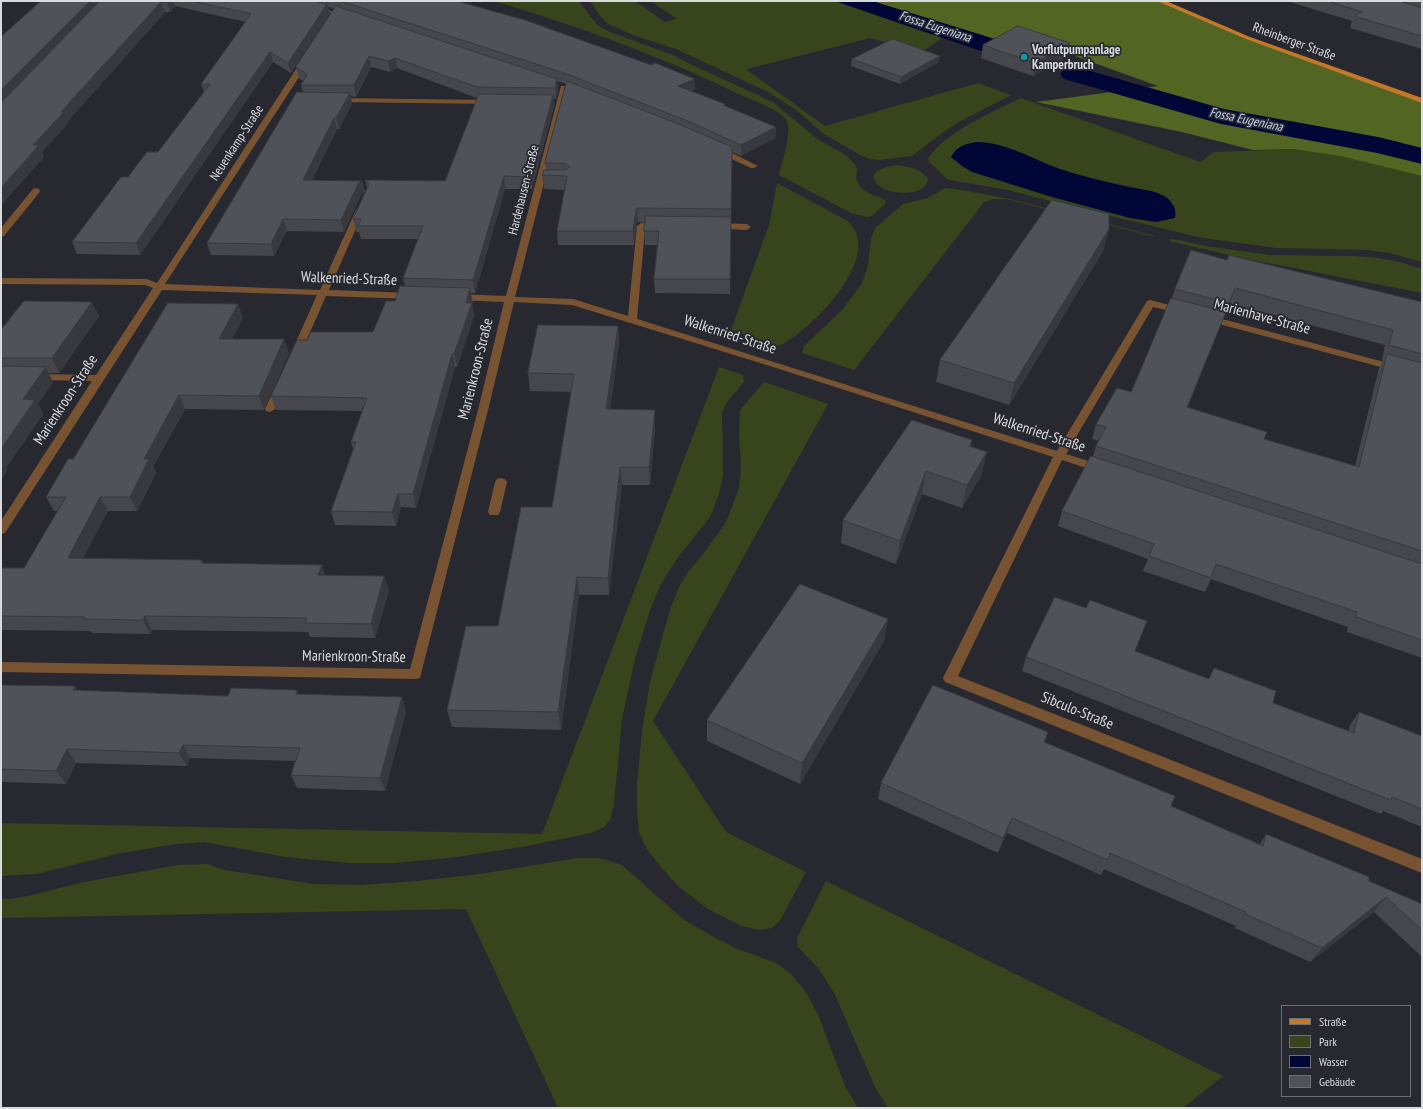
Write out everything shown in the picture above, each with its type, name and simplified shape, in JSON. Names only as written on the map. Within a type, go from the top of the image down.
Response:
[{"type":"main road","name":"Rheinberger Straße","points":[[1160,1],[1248,38],[1422,101]]},
{"type":"street","points":[[284,1],[334,16],[359,20]]},
{"type":"street","name":"Neuenkamp-Straße","points":[[158,287],[285,99],[311,52]]},
{"type":"street","name":"Hardehausen-Straße","points":[[510,298],[544,180],[556,102],[564,88]]},
{"type":"street","points":[[328,100],[504,102]]},
{"type":"street","points":[[713,147],[754,166]]},
{"type":"street","points":[[1,234],[36,191]]},
{"type":"street","points":[[290,366],[363,203]]},
{"type":"street","points":[[632,319],[641,226],[672,226]]},
{"type":"street","points":[[702,226],[747,227]]},
{"type":"street","name":"Walkenried-Straße","points":[[1,282],[147,282],[158,287],[424,296]]},
{"type":"street","name":"Marienkroon-Straße","points":[[1,530],[158,287]]},
{"type":"street","name":"Walkenried-Straße","points":[[448,296],[573,302],[632,319],[1112,473]]},
{"type":"street","name":"Marienkroon-Straße","points":[[1,667],[415,674],[484,406],[510,298]]},
{"type":"street","name":"Marienhave-Straße","points":[[1059,456],[1150,303],[1422,375]]},
{"type":"street","points":[[24,377],[100,378]]},
{"type":"street","points":[[270,409],[283,380]]},
{"type":"street","name":"Sibculo-Straße","points":[[1059,456],[950,678],[1422,866]]},
{"type":"street","points":[[494,512],[500,482]]},
{"type":"green space","points":[[494,1],[579,1],[600,27],[673,55],[774,103],[816,138],[847,156],[856,166],[856,178],[860,187],[870,194],[884,199],[886,203],[872,216],[867,217],[851,213],[779,175],[786,148],[788,126],[784,117],[767,106],[682,68],[620,43],[558,21]]},
{"type":"green space","points":[[590,1],[635,1],[665,22],[677,19],[651,1],[835,1],[942,38],[922,52],[870,38],[746,69],[825,126],[978,83],[1011,95],[959,122],[912,156],[879,160],[870,159],[860,155],[824,134],[796,110],[768,92],[676,49],[635,36],[610,25],[601,17]]},
{"type":"green space","points":[[872,1],[1160,1],[1248,38],[1422,101],[1422,176],[1340,156],[1293,149],[1253,150],[1182,132],[1036,102],[1158,86],[1072,55],[1011,36],[1001,41]]},
{"type":"green space","points":[[1021,98],[1200,162],[1214,152],[1293,149],[1341,156],[1422,176],[1422,262],[1390,253],[1367,250],[1276,248],[1203,238],[1008,190],[950,180],[929,162],[928,158],[937,148],[959,130],[983,116]]},
{"type":"green space","points":[[897,165],[914,168],[921,172],[928,178],[925,185],[919,190],[901,193],[883,188],[876,183],[873,176],[875,173],[884,168]]},
{"type":"green space","points":[[777,183],[846,220],[856,235],[858,252],[852,271],[840,290],[825,309],[793,338],[779,346],[731,330],[769,225]]},
{"type":"green space","points":[[945,188],[1014,200],[1155,237],[1006,199],[993,199],[984,202],[854,370],[802,353],[804,346],[843,309],[862,283],[868,266],[871,239],[875,228],[903,204],[928,198]]},
{"type":"green space","points":[[1170,239],[1205,246],[1270,255],[1354,256],[1400,262],[1422,269],[1422,293],[1243,258],[1169,241]]},
{"type":"green space","points":[[719,367],[743,375],[744,382],[727,402],[722,413],[723,476],[719,494],[710,517],[676,560],[661,584],[650,610],[635,659],[622,719],[614,804],[610,820],[604,827],[591,833],[521,847],[457,857],[396,863],[349,863],[286,857],[204,842],[177,844],[121,853],[37,874],[1,876],[1,823],[542,834]]},
{"type":"green space","points":[[764,382],[828,404],[653,721],[726,832],[806,872],[779,922],[771,928],[760,930],[741,926],[708,909],[679,887],[660,866],[646,848],[639,832],[637,784],[642,731],[650,682],[671,607],[680,585],[688,572],[725,524],[739,488],[741,469],[739,433],[740,410]]},
{"type":"green space","points":[[578,858],[600,858],[622,865],[683,919],[735,948],[776,963],[791,974],[806,992],[819,1017],[845,1086],[858,1108],[558,1108],[466,909],[1,918],[1,899],[12,899],[84,882],[178,865],[207,864],[225,870],[314,884],[361,885],[480,874]]},
{"type":"green space","points":[[826,881],[1223,1076],[1183,1108],[888,1108],[875,1087],[835,995],[819,969],[798,947],[797,938]]},
{"type":"water","name":"Fossa Eugeniana","points":[[835,1],[872,1],[1001,41],[981,51]]},
{"type":"water","points":[[976,142],[1008,148],[1076,174],[1157,193],[1166,197],[1172,204],[1175,209],[1175,218],[1156,222],[1130,218],[1052,197],[972,172],[951,157],[956,150],[962,146]]},
{"type":"building","points":[[41,1],[90,1],[1,90],[1,37]]},
{"type":"building","points":[[100,1],[168,1],[161,2],[61,112],[64,112],[33,145],[39,145],[1,188],[1,103]]},
{"type":"building","points":[[192,1],[314,1],[327,4],[288,63],[270,52],[136,243],[72,242],[121,177],[128,177],[147,152],[158,152],[210,84],[201,84],[251,14]]},
{"type":"building","points":[[341,1],[457,1],[525,20],[651,65],[655,63],[695,79],[678,86],[725,104],[723,105],[776,127],[741,145],[688,121],[567,74]]},
{"type":"building","points":[[1328,1],[1399,1],[1422,8],[1422,36],[1354,16],[1362,12]]},
{"type":"building","points":[[336,6],[557,79],[555,88],[477,87],[395,58],[388,61],[369,56],[354,85],[301,85],[307,74],[296,67]]},
{"type":"building","points":[[1018,26],[1070,43],[1035,63],[983,45]]},
{"type":"building","points":[[893,39],[940,56],[901,77],[852,59]]},
{"type":"building","points":[[567,81],[681,125],[732,147],[731,209],[637,208],[633,231],[557,231],[567,176],[542,175],[544,170],[565,170],[570,167],[565,163],[545,163]]},
{"type":"building","points":[[297,92],[350,93],[336,118],[334,118],[303,180],[362,181],[358,184],[341,220],[283,219],[271,244],[207,243]]},
{"type":"building","points":[[479,94],[553,95],[531,177],[504,176],[473,280],[403,278],[423,226],[358,226],[361,219],[353,219],[369,184],[365,180],[445,181]]},
{"type":"building","points":[[1052,200],[1109,214],[1109,229],[1014,383],[940,360]]},
{"type":"building","points":[[646,216],[731,217],[730,279],[654,279],[659,231],[644,231]]},
{"type":"building","points":[[1191,250],[1227,260],[1229,255],[1422,302],[1422,354],[1389,345],[1393,330],[1235,288],[1229,303],[1175,289]]},
{"type":"building","points":[[400,286],[470,288],[466,303],[472,303],[454,354],[452,354],[413,494],[398,494],[392,512],[331,511],[356,442],[351,442],[367,398],[271,396],[297,340],[307,340],[311,332],[373,332],[386,301],[395,301]]},
{"type":"building","points":[[1171,298],[1226,312],[1187,407],[1267,432],[1264,439],[1359,467],[1387,354],[1422,363],[1422,551],[1096,446],[1106,427],[1096,424],[1117,388],[1131,392]]},
{"type":"building","points":[[24,301],[92,302],[52,358],[1,358],[1,330]]},
{"type":"building","points":[[168,303],[238,304],[219,339],[284,339],[259,396],[179,395],[144,459],[149,459],[130,497],[100,497],[68,558],[202,560],[201,563],[322,565],[318,575],[384,576],[371,624],[305,623],[307,618],[145,616],[143,620],[84,619],[85,617],[1,616],[1,568],[24,568],[66,497],[46,497],[68,459],[73,459]]},
{"type":"building","points":[[538,325],[618,326],[606,409],[655,410],[649,467],[620,467],[608,578],[577,577],[558,712],[447,710],[466,626],[498,626],[521,507],[552,507],[574,374],[528,373]]},
{"type":"building","points":[[1,366],[46,367],[23,399],[35,400],[1,449]]},
{"type":"building","points":[[912,420],[972,440],[969,446],[987,452],[967,485],[926,471],[900,541],[843,520]]},
{"type":"building","points":[[1091,456],[1422,564],[1422,640],[1356,617],[1357,612],[1216,564],[1211,578],[1149,556],[1154,544],[1062,511]]},
{"type":"building","points":[[800,584],[888,619],[802,763],[707,720]]},
{"type":"building","points":[[1055,597],[1086,608],[1090,600],[1147,621],[1135,651],[1209,679],[1214,668],[1276,691],[1273,703],[1354,733],[1359,712],[1422,736],[1422,809],[1392,797],[1391,800],[1026,657]]},
{"type":"building","points":[[1,685],[75,686],[73,690],[228,696],[231,688],[297,690],[296,694],[402,697],[380,778],[291,775],[300,748],[183,745],[179,753],[67,749],[56,771],[1,769]]},
{"type":"building","points":[[933,685],[1048,732],[1044,742],[1175,796],[1171,806],[1263,846],[1266,834],[1369,877],[1369,881],[1422,904],[1422,930],[1386,897],[1322,948],[1245,914],[1246,912],[1110,853],[1108,860],[1012,818],[1003,838],[881,783]]},
{"type":"waterway","name":"Fossa Eugeniana","points":[[1073,74],[1221,116],[1378,145],[1422,156]]},
{"type":"place","name":"Vorflutpumpanlage Kamperbruch","points":[[1024,57]]}]
